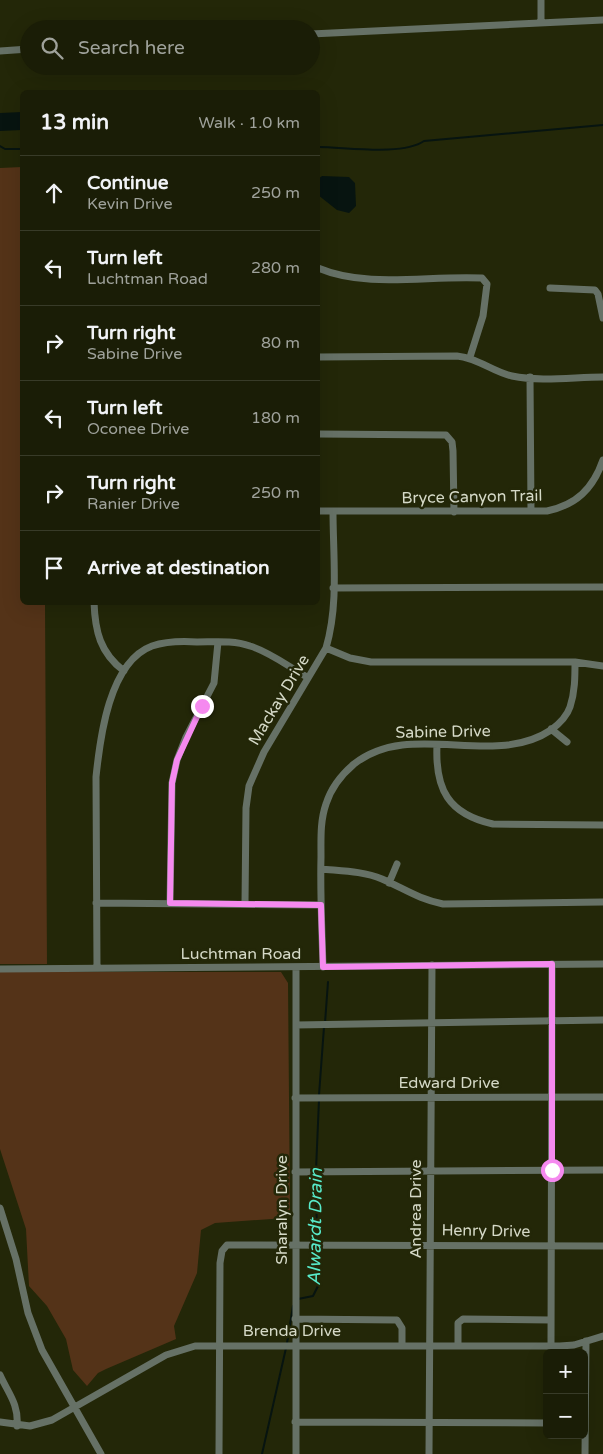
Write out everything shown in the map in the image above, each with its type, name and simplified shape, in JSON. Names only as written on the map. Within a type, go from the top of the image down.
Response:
[{"type":"street","points":[[541,0],[541,23]]},
{"type":"street","points":[[320,34],[603,20]]},
{"type":"street","points":[[0,50],[20,49]]},
{"type":"street","points":[[320,269],[342,276],[370,279],[482,278],[485,281],[487,290],[483,316],[470,357]]},
{"type":"street","points":[[550,288],[595,290],[603,318]]},
{"type":"street","points":[[320,357],[448,355],[470,357],[507,374],[530,377],[603,377]]},
{"type":"street","points":[[530,377],[531,511]]},
{"type":"street","points":[[320,434],[442,433],[449,437],[453,451],[454,512]]},
{"type":"street","name":"Bryce Canyon Trail","points":[[320,511],[454,512],[531,511],[562,508],[589,489],[603,460]]},
{"type":"street","name":"Mackay Drive","points":[[245,903],[246,808],[249,786],[264,752],[326,648],[333,618],[333,511]]},
{"type":"street","points":[[333,588],[603,587]]},
{"type":"street","points":[[94,605],[95,625],[100,642],[111,660],[124,671]]},
{"type":"street","points":[[97,968],[96,778],[99,751],[109,704],[124,671],[135,656],[150,647],[167,642],[231,642],[252,646],[307,677]]},
{"type":"street","points":[[170,903],[172,783],[177,760],[183,745],[214,683],[218,642]]},
{"type":"street","points":[[326,648],[350,658],[371,662],[575,662],[603,666]]},
{"type":"street","name":"Sabine Drive","points":[[323,967],[321,822],[325,805],[333,787],[347,770],[365,756],[383,748],[403,744],[515,744],[536,739],[551,730],[570,708],[574,690],[575,662]]},
{"type":"street","points":[[551,730],[567,742]]},
{"type":"street","points":[[437,745],[436,765],[440,785],[448,800],[461,812],[476,821],[493,824],[603,825]]},
{"type":"street","points":[[389,883],[397,864]]},
{"type":"street","points":[[321,869],[356,872],[389,883],[424,900],[443,904],[603,902]]},
{"type":"street","points":[[96,903],[321,905]]},
{"type":"street","points":[[551,1346],[552,964]]},
{"type":"street","name":"Luchtman Road","points":[[0,969],[603,964]]},
{"type":"street","name":"Andrea Drive","points":[[429,1454],[428,1346],[432,965]]},
{"type":"street","name":"Sharalyn Drive","points":[[296,967],[294,1345],[296,1454]]},
{"type":"street","points":[[296,1025],[603,1020]]},
{"type":"street","name":"Edward Drive","points":[[296,1098],[603,1096]]},
{"type":"street","points":[[296,1172],[603,1170]]},
{"type":"street","points":[[0,1208],[3,1228],[34,1330],[48,1364],[101,1454]]},
{"type":"street","name":"Henry Drive","points":[[219,1345],[218,1297],[222,1251],[227,1245],[603,1246]]},
{"type":"street","points":[[295,1319],[398,1320],[402,1328],[402,1346]]},
{"type":"street","points":[[458,1346],[458,1323],[463,1319],[551,1320]]},
{"type":"street","name":"Brenda Drive","points":[[0,1422],[17,1426],[42,1424],[74,1409],[166,1355],[195,1346],[551,1346],[574,1345],[603,1336]]},
{"type":"street","points":[[585,1394],[586,1341]]},
{"type":"street","points":[[219,1345],[219,1454]]},
{"type":"street","points":[[0,1375],[15,1402],[18,1416],[17,1426]]},
{"type":"street","points":[[295,1422],[543,1423]]},
{"type":"street","points":[[585,1439],[585,1454]]},
{"type":"shaded area","points":[[20,112],[20,130],[0,131],[0,113]]},
{"type":"shaded area","points":[[20,167],[20,605],[45,605],[47,964],[0,964],[0,168]]},
{"type":"shaded area","points":[[349,177],[355,183],[356,206],[349,213],[337,210],[320,197],[320,178]]},
{"type":"shaded area","points":[[0,972],[281,972],[288,983],[290,1210],[286,1218],[215,1223],[201,1230],[197,1273],[174,1326],[176,1339],[98,1373],[87,1386],[73,1370],[66,1339],[47,1306],[29,1286],[26,1229],[0,1149]]},
{"type":"waterway","points":[[320,147],[373,150],[402,148],[414,146],[424,141],[603,125]]},
{"type":"waterway","points":[[0,146],[5,149],[20,149]]},
{"type":"waterway","name":"Alwardt Drain","points":[[325,1023],[328,982]]},
{"type":"waterway","name":"Alwardt Drain","points":[[319,1095],[324,1027]]},
{"type":"waterway","name":"Alwardt Drain","points":[[316,1170],[319,1100]]},
{"type":"waterway","name":"Alwardt Drain","points":[[316,1174],[317,1242]]},
{"type":"waterway","name":"Alwardt Drain","points":[[298,1299],[313,1296],[318,1286],[317,1247]]},
{"type":"waterway","name":"Alwardt Drain","points":[[287,1343],[293,1306]]},
{"type":"waterway","name":"Alwardt Drain","points":[[262,1454],[286,1348]]},
{"type":"route","points":[[202,706],[177,760],[172,783],[170,903],[321,905],[323,967],[552,964],[552,1170]]}]
